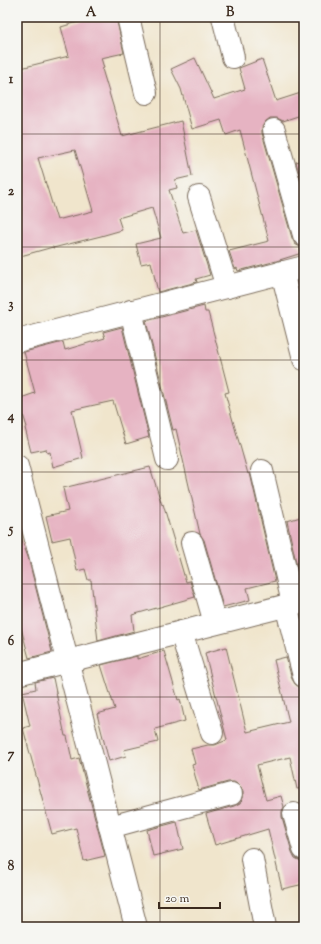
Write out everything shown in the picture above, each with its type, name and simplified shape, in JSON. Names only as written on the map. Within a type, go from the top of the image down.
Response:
[{"type":"street","points":[[128,17],[146,93]]},
{"type":"street","points":[[223,17],[233,56]]},
{"type":"street","points":[[274,130],[304,235]]},
{"type":"street","points":[[199,198],[227,286]]},
{"type":"street","points":[[17,341],[304,267]]},
{"type":"street","points":[[282,272],[304,360]]},
{"type":"street","points":[[131,311],[167,459]]},
{"type":"street","points":[[17,466],[136,927]]},
{"type":"street","points":[[262,471],[294,603],[304,676]]},
{"type":"street","points":[[192,542],[215,623]]},
{"type":"street","points":[[17,674],[294,603]]},
{"type":"street","points":[[181,632],[212,733]]},
{"type":"street","points":[[110,827],[230,794]]},
{"type":"street","points":[[294,814],[304,849]]},
{"type":"street","points":[[252,859],[265,927]]},
{"type":"building","points":[[95,17],[116,17],[124,53],[101,58],[104,68],[102,69],[122,136],[181,121],[192,176],[175,180],[177,188],[169,190],[183,233],[196,230],[210,275],[196,279],[197,282],[158,292],[151,262],[141,264],[136,244],[161,238],[152,208],[118,218],[122,230],[17,257],[17,69],[69,56],[61,27]],"holes":[[[75,150],[93,211],[57,220],[38,158]]]},
{"type":"building","points":[[195,58],[214,99],[245,89],[239,68],[262,59],[276,101],[304,92],[304,114],[283,121],[277,118],[270,118],[262,127],[262,133],[292,238],[295,244],[300,247],[302,253],[238,271],[237,268],[235,269],[229,251],[269,241],[240,130],[226,135],[221,120],[192,129],[181,89],[171,69]]},
{"type":"building","points":[[304,160],[304,190],[296,162]]},
{"type":"building","points":[[204,306],[205,312],[208,312],[229,392],[225,393],[248,474],[250,473],[275,581],[247,588],[250,600],[223,607],[204,540],[200,534],[176,429],[173,430],[146,321]]},
{"type":"building","points":[[122,327],[149,437],[126,444],[113,401],[72,410],[83,458],[53,467],[50,452],[47,453],[46,449],[31,452],[25,428],[27,427],[18,399],[35,393],[24,352],[63,342],[65,350],[105,338],[103,332]]},
{"type":"building","points":[[150,467],[162,505],[163,504],[186,582],[190,581],[195,597],[132,615],[134,631],[98,641],[91,580],[88,580],[85,569],[77,571],[70,537],[52,541],[46,516],[68,511],[63,488]]},
{"type":"building","points":[[304,516],[304,574],[299,576],[287,521]]},
{"type":"building","points":[[21,538],[28,557],[52,652],[29,658],[20,624],[17,625],[17,539]]},
{"type":"building","points":[[226,647],[247,732],[289,722],[274,660],[286,657],[292,679],[300,688],[304,688],[304,788],[297,789],[290,757],[257,765],[266,800],[281,796],[284,807],[282,817],[292,852],[295,858],[301,861],[304,874],[304,884],[282,889],[268,829],[215,845],[206,814],[240,803],[243,798],[243,791],[239,785],[234,782],[228,782],[199,790],[192,765],[195,764],[191,749],[215,745],[227,740],[205,653]]},
{"type":"building","points":[[164,651],[178,700],[180,699],[185,721],[155,729],[158,742],[124,750],[126,756],[109,761],[97,714],[115,709],[101,665],[137,656],[137,659]]},
{"type":"building","points":[[53,678],[65,736],[67,736],[72,760],[79,758],[105,856],[84,861],[76,828],[52,834],[23,728],[30,726],[22,692],[36,689],[35,682]]},
{"type":"building","points":[[177,822],[183,849],[153,856],[147,830]]}]
